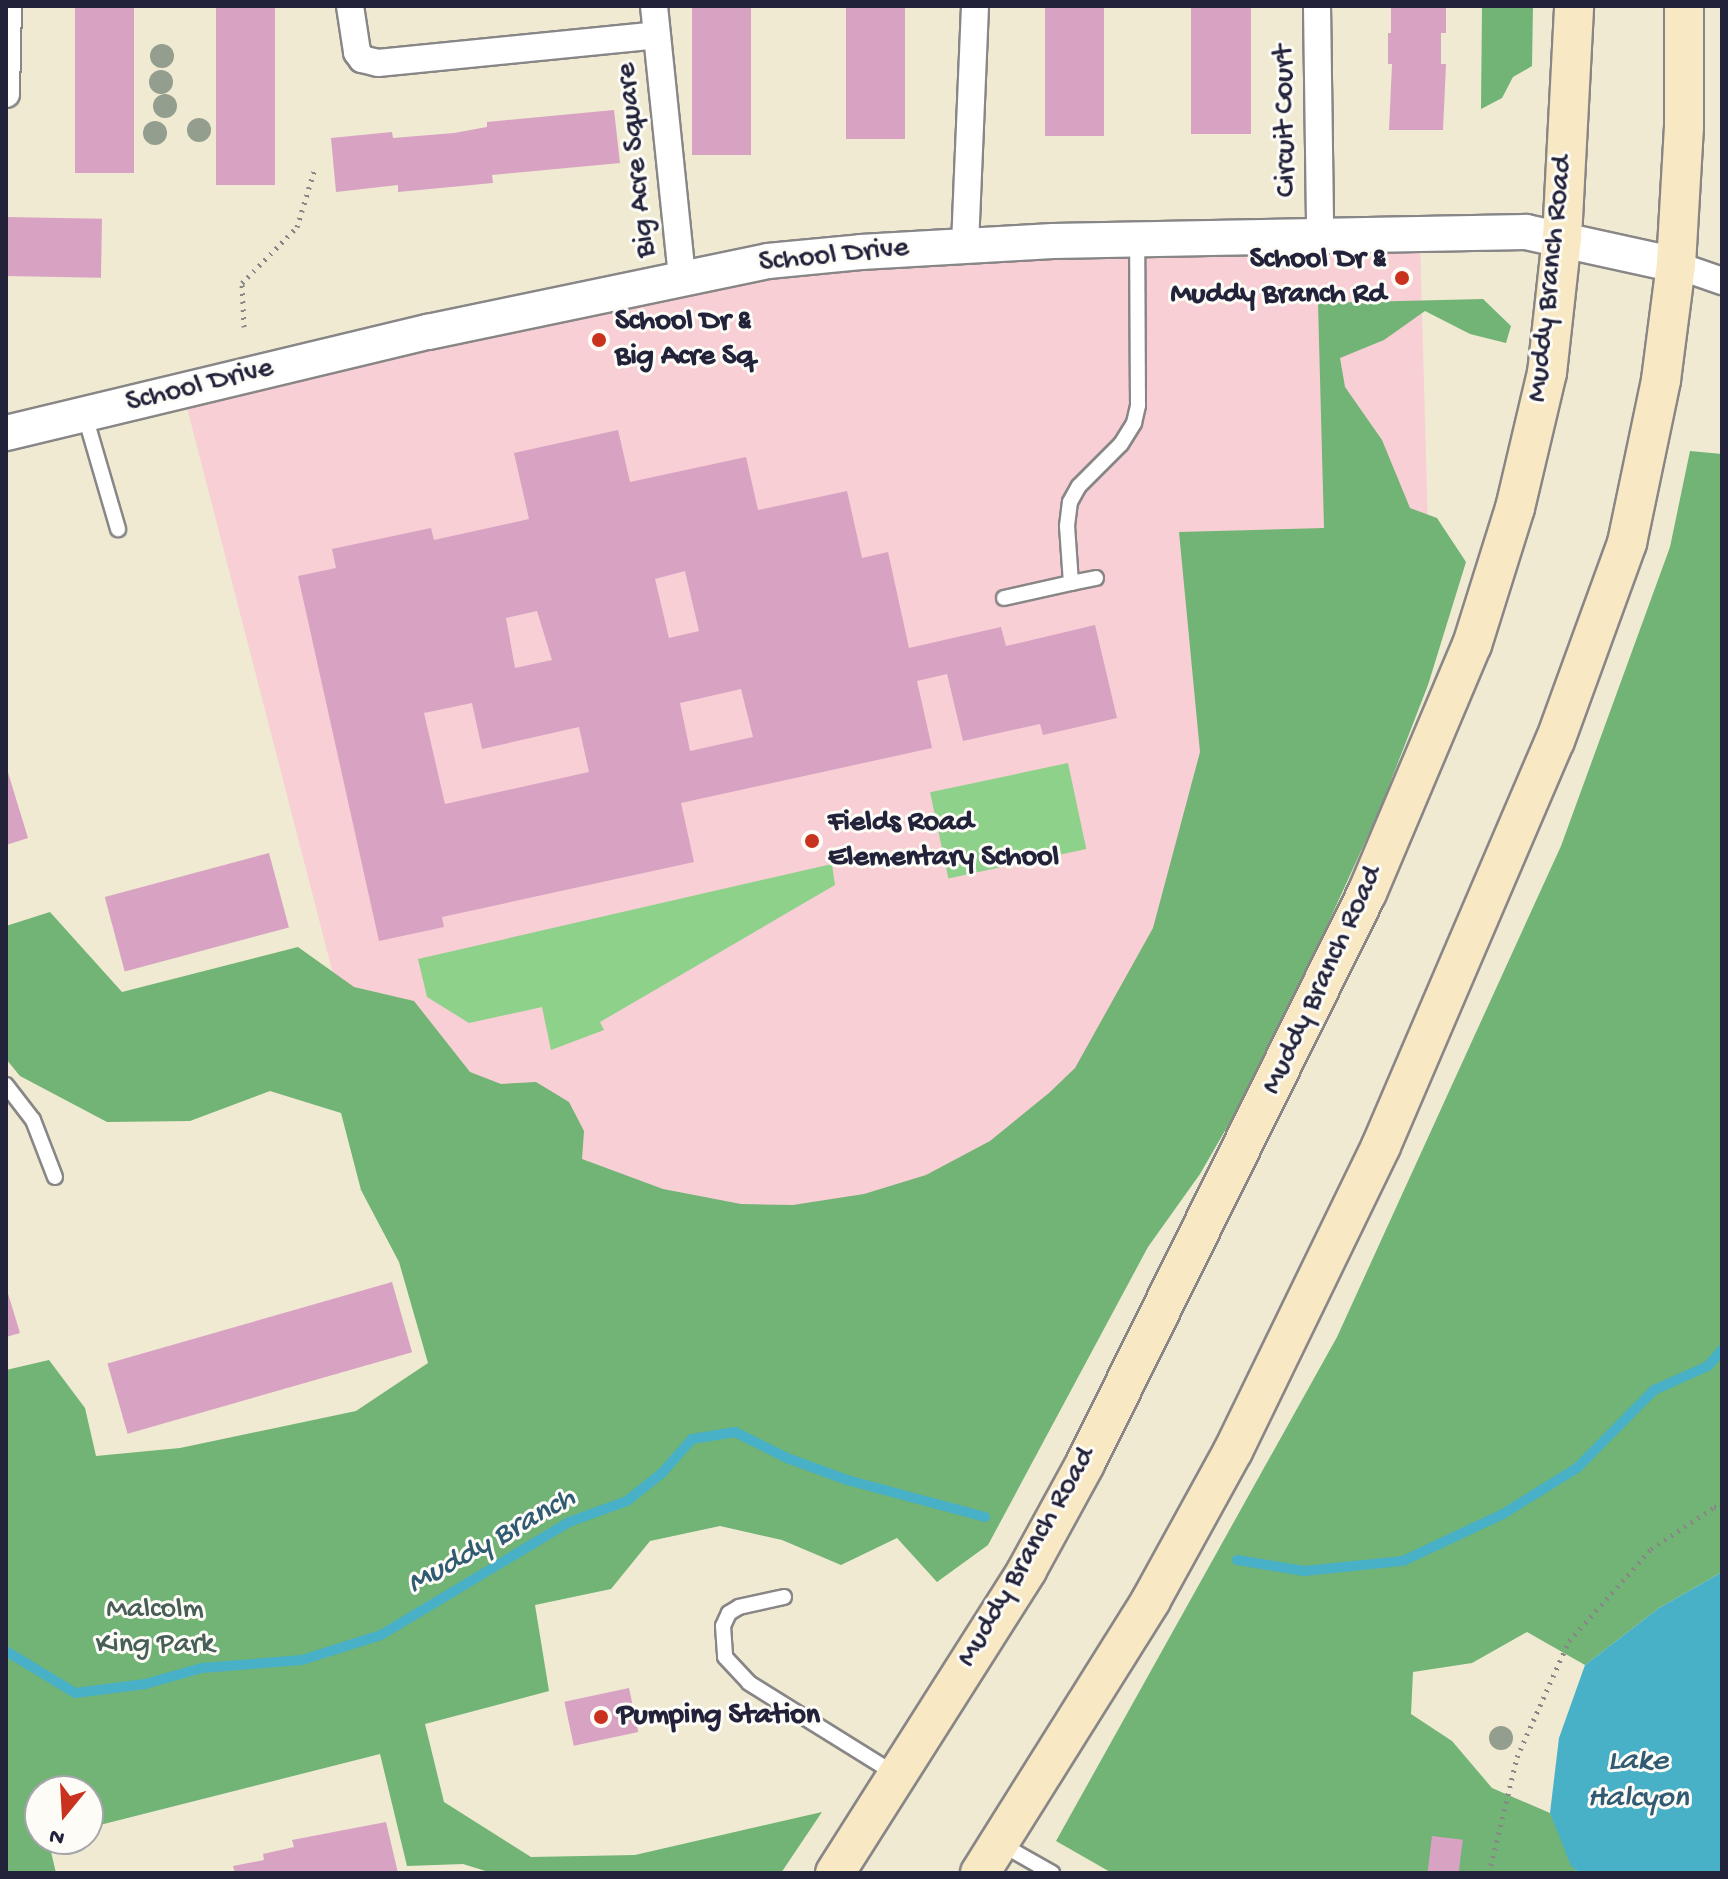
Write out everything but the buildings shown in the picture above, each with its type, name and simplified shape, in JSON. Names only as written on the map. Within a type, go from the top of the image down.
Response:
[{"type":"main road","name":"Muddy Branch Road","points":[[835,1873],[1027,1570],[1085,1464],[1367,893],[1472,645],[1515,508],[1547,373],[1562,238],[1574,6]]},
{"type":"main road","points":[[990,1858],[1151,1600],[1233,1451],[1381,1146],[1555,741],[1627,543],[1661,380],[1676,265],[1684,127],[1684,6]]},
{"type":"street","points":[[6,94],[8,6]]},
{"type":"street","name":"Big Acre Square","points":[[350,6],[357,52],[362,59],[378,63],[657,35]]},
{"type":"street","name":"Big Acre Square","points":[[654,6],[682,278]]},
{"type":"street","points":[[965,245],[975,6]]},
{"type":"street","name":"Circuit Court","points":[[1317,6],[1320,235]]},
{"type":"street","name":"School Drive","points":[[6,433],[428,332],[768,261],[965,245],[1526,232],[1676,265]]},
{"type":"street","points":[[1676,265],[1722,281]]},
{"type":"lane","points":[[1071,583],[1067,541],[1070,502],[1079,486],[1121,444],[1134,423],[1138,405],[1137,240]]},
{"type":"lane","points":[[85,415],[118,529]]},
{"type":"lane","points":[[1004,598],[1096,578]]},
{"type":"lane","points":[[6,1085],[33,1120],[55,1177]]},
{"type":"lane","points":[[784,1597],[739,1607],[729,1613],[723,1626],[725,1657],[749,1683],[897,1776]]},
{"type":"lane","points":[[990,1858],[1052,1873]]},
{"type":"path","points":[[244,327],[242,283],[297,227],[315,168]]},
{"type":"path","points":[[1490,1873],[1517,1757],[1569,1641],[1651,1549],[1714,1507],[1722,1506]]},
{"type":"shaded area","name":"Fields Road Elementary School","points":[[1420,242],[1429,566],[1165,1199],[435,1369],[184,396],[781,267]]},
{"type":"green space","points":[[1482,6],[1533,6],[1532,66],[1513,77],[1502,98],[1481,109]]},
{"type":"green space","name":"Malcolm King Park","points":[[1483,299],[1511,326],[1506,343],[1470,334],[1425,311],[1384,340],[1340,358],[1345,387],[1382,440],[1410,508],[1437,518],[1466,562],[1428,685],[1380,809],[1267,1058],[1200,1174],[1148,1247],[988,1545],[937,1582],[897,1538],[841,1565],[782,1540],[720,1526],[650,1541],[611,1589],[535,1605],[549,1691],[425,1724],[444,1802],[531,1857],[635,1855],[822,1812],[781,1873],[492,1873],[463,1864],[407,1866],[380,1754],[104,1824],[104,1775],[24,1775],[24,1855],[52,1855],[56,1873],[6,1873],[6,1370],[49,1360],[85,1408],[96,1456],[180,1448],[356,1411],[428,1363],[399,1262],[361,1190],[341,1113],[270,1091],[190,1121],[107,1122],[20,1076],[6,1059],[6,926],[50,912],[122,992],[298,947],[354,987],[414,1001],[470,1072],[501,1084],[536,1082],[569,1102],[584,1131],[582,1159],[663,1189],[741,1204],[793,1205],[864,1194],[926,1175],[990,1141],[1075,1068],[1153,928],[1200,752],[1179,532],[1324,528],[1318,303]]},
{"type":"green space","points":[[1690,451],[1722,454],[1722,1572],[1659,1608],[1585,1665],[1527,1632],[1472,1663],[1413,1672],[1411,1714],[1452,1741],[1492,1788],[1550,1813],[1577,1873],[1112,1873],[1056,1841],[1337,1337],[1561,846],[1670,547]]},
{"type":"green space","points":[[1068,763],[1086,849],[948,878],[930,792]]},
{"type":"green space","points":[[832,864],[835,885],[600,1022],[604,1030],[551,1050],[542,1007],[469,1023],[427,997],[418,959]]},
{"type":"water","name":"Lake Halcyon","points":[[1722,1572],[1722,1873],[1579,1873],[1571,1866],[1550,1813],[1559,1738],[1585,1665],[1659,1608]]},
{"type":"waterway","name":"Muddy Branch","points":[[1237,1560],[1304,1571],[1403,1561],[1503,1514],[1577,1468],[1654,1390],[1708,1366],[1722,1350]]},
{"type":"waterway","name":"Muddy Branch","points":[[6,1651],[75,1693],[145,1684],[202,1668],[302,1660],[381,1635],[569,1522],[627,1501],[662,1473],[692,1439],[735,1432],[787,1458],[847,1480],[985,1517]]},
{"type":"place","name":"School Dr & Muddy Branch Rd","points":[[1402,278]]},
{"type":"place","name":"School Dr & Big Acre Sq","points":[[599,340]]},
{"type":"place","name":"Fields Road Elementary School","points":[[812,841]]},
{"type":"place","name":"Pumping Station","points":[[601,1717]]}]
